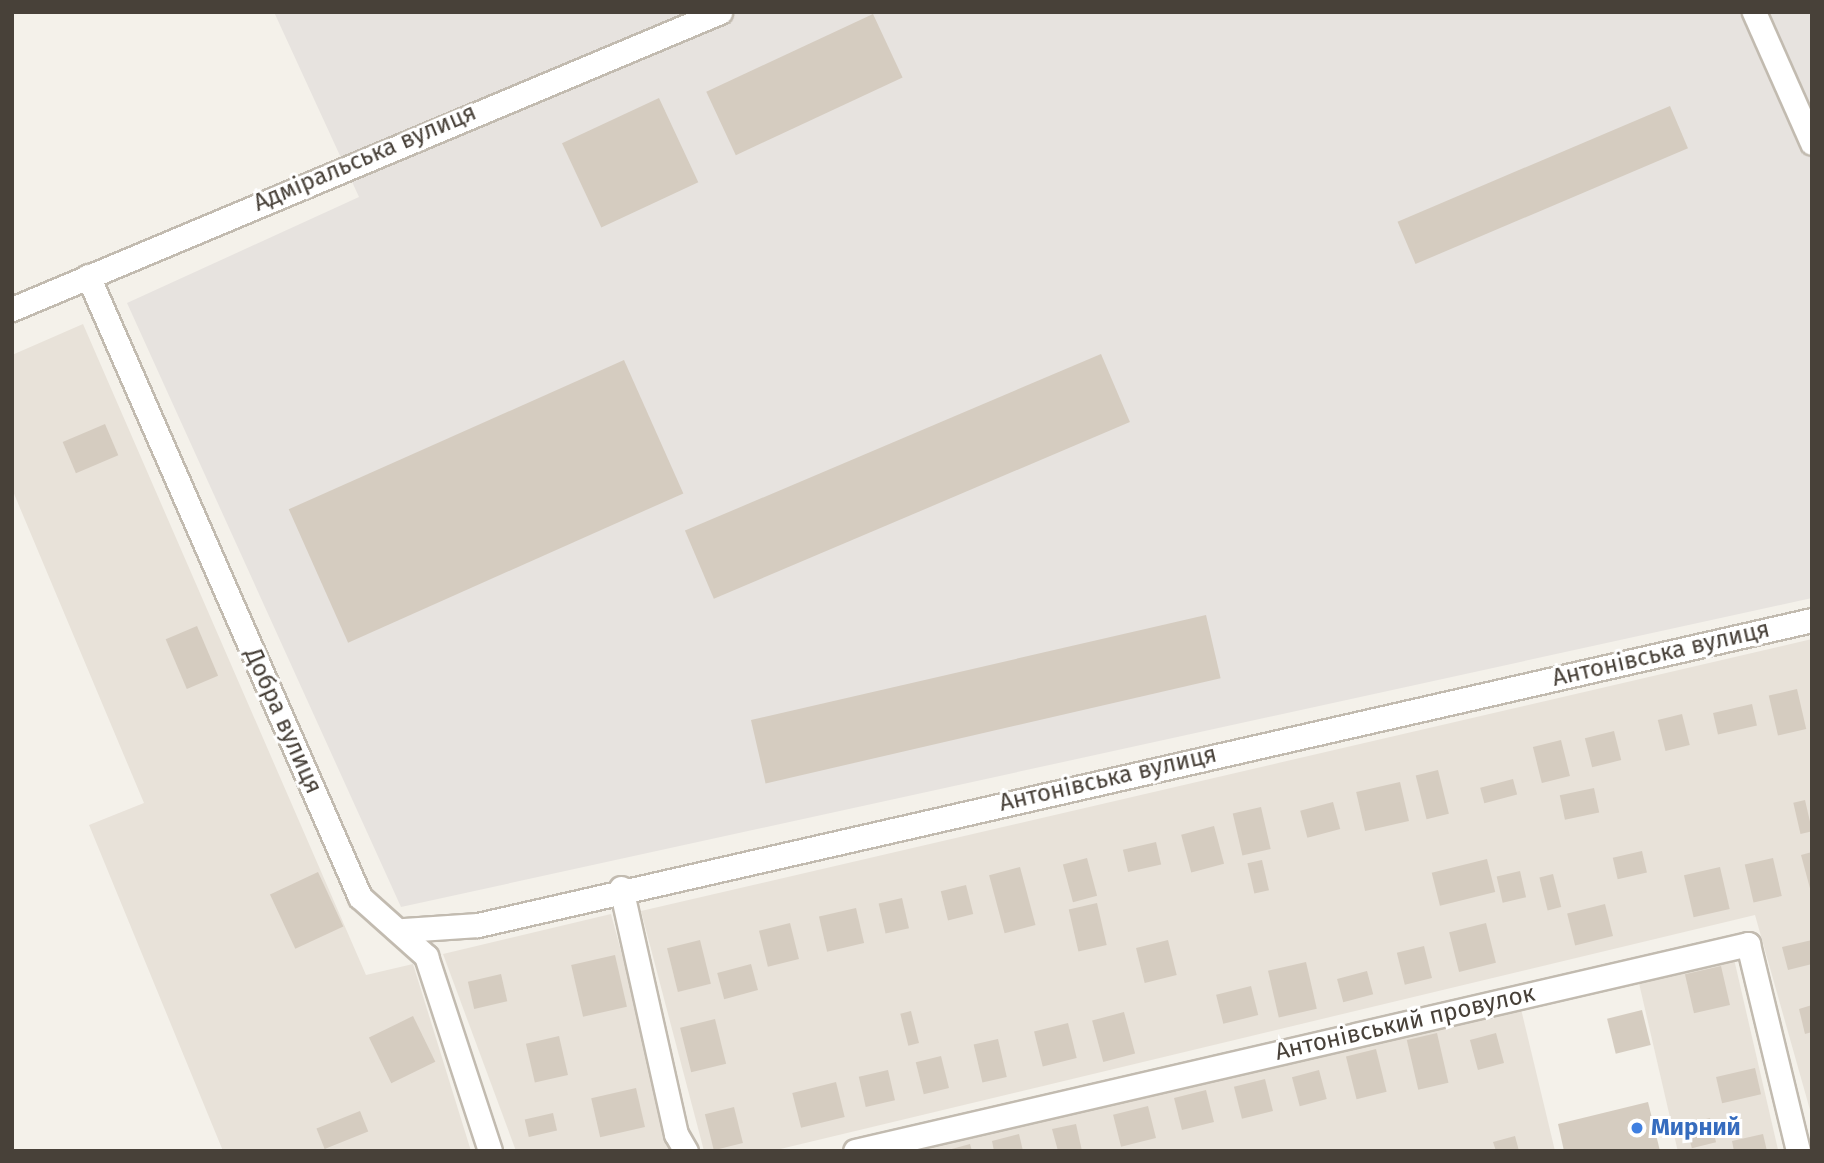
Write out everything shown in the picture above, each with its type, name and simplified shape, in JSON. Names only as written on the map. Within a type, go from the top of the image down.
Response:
[{"type":"street","name":"Адміральська вулиця","points":[[12,309],[720,12]]},
{"type":"street","points":[[1754,12],[1812,143]]},
{"type":"street","name":"Добра вулиця","points":[[88,276],[360,897],[404,930],[426,956],[490,1151]]},
{"type":"street","name":"Антонівська вулиця","points":[[404,930],[478,925],[621,888],[1812,620]]},
{"type":"street","points":[[621,888],[676,1134],[686,1151]]},
{"type":"street","name":"Антонівський провулок","points":[[855,1151],[1748,944],[1798,1151]]},
{"type":"shaded area","points":[[274,12],[1812,12],[1812,598],[401,907],[127,303],[359,197]]},
{"type":"shaded area","points":[[83,324],[366,975],[413,964],[471,1151],[223,1151],[89,825],[144,803],[12,489],[12,355]]},
{"type":"shaded area","points":[[1812,639],[1812,1117],[1755,915],[772,1151],[704,1151],[641,911]]},
{"type":"shaded area","points":[[611,914],[675,1151],[516,1151],[443,954]]},
{"type":"shaded area","points":[[1734,959],[1778,1151],[1678,1151],[1639,981]]},
{"type":"shaded area","points":[[1521,1009],[1555,1151],[914,1151]]},
{"type":"building","points":[[873,14],[903,77],[736,155],[706,92]]},
{"type":"building","points":[[659,98],[698,182],[601,228],[562,143]]},
{"type":"building","points":[[1670,106],[1688,148],[1416,264],[1398,222]]},
{"type":"building","points":[[1101,354],[1130,422],[714,599],[685,531]]},
{"type":"building","points":[[624,360],[683,493],[348,643],[289,509]]},
{"type":"building","points":[[105,424],[118,455],[76,473],[63,442]]},
{"type":"building","points":[[1206,615],[1221,678],[766,783],[751,720]]},
{"type":"building","points":[[197,626],[218,676],[187,689],[166,639]]},
{"type":"building","points":[[1797,689],[1806,729],[1778,735],[1769,696]]},
{"type":"building","points":[[1752,704],[1757,725],[1718,734],[1713,713]]},
{"type":"building","points":[[1682,714],[1690,745],[1665,751],[1658,720]]},
{"type":"building","points":[[1614,731],[1621,760],[1592,767],[1585,738]]},
{"type":"building","points":[[1561,740],[1570,776],[1542,783],[1533,747]]},
{"type":"building","points":[[1438,770],[1449,814],[1427,819],[1416,776]]},
{"type":"building","points":[[1513,779],[1517,794],[1484,803],[1480,788]]},
{"type":"building","points":[[1400,782],[1409,821],[1365,831],[1356,792]]},
{"type":"building","points":[[1594,788],[1599,812],[1565,820],[1560,795]]},
{"type":"building","points":[[1805,800],[1812,831],[1801,834],[1793,803]]},
{"type":"building","points":[[1333,802],[1340,829],[1307,838],[1300,811]]},
{"type":"building","points":[[1261,807],[1271,849],[1242,855],[1233,814]]},
{"type":"building","points":[[1214,826],[1224,864],[1191,872],[1181,835]]},
{"type":"building","points":[[1156,842],[1161,864],[1128,872],[1123,850]]},
{"type":"building","points":[[1642,851],[1647,872],[1618,879],[1613,858]]},
{"type":"building","points":[[1812,852],[1812,891],[1811,892],[1801,855]]},
{"type":"building","points":[[1087,858],[1097,896],[1073,902],[1063,864]]},
{"type":"building","points":[[1773,858],[1782,896],[1754,903],[1745,865]]},
{"type":"building","points":[[1487,859],[1495,892],[1440,906],[1432,873]]},
{"type":"building","points":[[1262,860],[1269,890],[1254,894],[1247,863]]},
{"type":"building","points":[[1020,867],[1036,925],[1005,933],[989,875]]},
{"type":"building","points":[[1720,867],[1730,909],[1694,917],[1684,875]]},
{"type":"building","points":[[1520,871],[1526,897],[1503,903],[1497,876]]},
{"type":"building","points":[[318,872],[343,926],[295,949],[270,894]]},
{"type":"building","points":[[1553,874],[1561,907],[1548,910],[1539,877]]},
{"type":"building","points":[[966,885],[973,914],[948,920],[941,891]]},
{"type":"building","points":[[902,898],[909,928],[886,934],[879,903]]},
{"type":"building","points":[[1097,903],[1107,945],[1078,951],[1069,910]]},
{"type":"building","points":[[1605,904],[1613,936],[1575,945],[1567,913]]},
{"type":"building","points":[[856,908],[864,943],[827,952],[819,917]]},
{"type":"building","points":[[790,923],[799,959],[768,967],[759,931]]},
{"type":"building","points":[[1486,923],[1496,963],[1459,972],[1449,932]]},
{"type":"building","points":[[700,940],[711,984],[678,992],[667,948]]},
{"type":"building","points":[[1168,940],[1177,975],[1145,983],[1136,948]]},
{"type":"building","points":[[1812,940],[1812,964],[1788,970],[1782,947]]},
{"type":"building","points":[[1424,946],[1432,978],[1405,985],[1397,953]]},
{"type":"building","points":[[615,955],[627,1007],[583,1017],[571,965]]},
{"type":"building","points":[[1306,962],[1317,1009],[1279,1018],[1268,971]]},
{"type":"building","points":[[751,964],[758,990],[724,999],[717,973]]},
{"type":"building","points":[[1721,966],[1730,1005],[1694,1013],[1685,974]]},
{"type":"building","points":[[1367,971],[1373,994],[1343,1002],[1337,979]]},
{"type":"building","points":[[501,974],[507,1001],[474,1009],[468,982]]},
{"type":"building","points":[[1251,986],[1258,1015],[1223,1024],[1216,995]]},
{"type":"building","points":[[1812,1005],[1812,1032],[1805,1034],[1799,1009]]},
{"type":"building","points":[[1642,1010],[1651,1045],[1616,1054],[1607,1019]]},
{"type":"building","points":[[911,1011],[919,1043],[908,1046],[900,1014]]},
{"type":"building","points":[[1124,1012],[1135,1054],[1103,1062],[1092,1021]]},
{"type":"building","points":[[413,1016],[435,1062],[391,1083],[369,1037]]},
{"type":"building","points":[[715,1019],[726,1064],[691,1072],[680,1028]]},
{"type":"building","points":[[1068,1023],[1077,1058],[1043,1066],[1034,1031]]},
{"type":"building","points":[[1437,1033],[1448,1083],[1418,1090],[1407,1040]]},
{"type":"building","points":[[1496,1033],[1504,1063],[1478,1070],[1470,1040]]},
{"type":"building","points":[[559,1036],[568,1075],[535,1083],[526,1044]]},
{"type":"building","points":[[998,1039],[1007,1077],[982,1083],[974,1045]]},
{"type":"building","points":[[1376,1049],[1387,1092],[1357,1099],[1346,1056]]},
{"type":"building","points":[[941,1056],[949,1088],[924,1094],[916,1062]]},
{"type":"building","points":[[1755,1068],[1761,1094],[1722,1103],[1716,1077]]},
{"type":"building","points":[[888,1070],[895,1100],[866,1107],[859,1077]]},
{"type":"building","points":[[1319,1070],[1327,1099],[1300,1106],[1292,1077]]},
{"type":"building","points":[[1265,1079],[1273,1111],[1242,1119],[1234,1087]]},
{"type":"building","points":[[836,1082],[845,1117],[801,1128],[792,1093]]},
{"type":"building","points":[[636,1088],[645,1127],[600,1137],[591,1098]]},
{"type":"building","points":[[1206,1090],[1214,1122],[1182,1130],[1174,1098]]},
{"type":"building","points":[[1648,1102],[1660,1151],[1564,1151],[1558,1124]]},
{"type":"building","points":[[1148,1106],[1156,1138],[1121,1147],[1113,1115]]},
{"type":"building","points":[[734,1107],[743,1143],[714,1150],[705,1114]]},
{"type":"building","points":[[360,1111],[368,1131],[325,1149],[316,1129]]},
{"type":"building","points":[[553,1113],[557,1131],[529,1137],[525,1120]]},
{"type":"building","points":[[1710,1118],[1716,1142],[1692,1148],[1686,1124]]},
{"type":"building","points":[[1076,1124],[1082,1151],[1058,1151],[1052,1129]]},
{"type":"building","points":[[1019,1134],[1023,1151],[994,1151],[992,1141]]},
{"type":"building","points":[[1763,1134],[1767,1151],[1734,1151],[1732,1141]]},
{"type":"building","points":[[1515,1136],[1519,1151],[1496,1151],[1493,1142]]},
{"type":"building","points":[[970,1144],[972,1151],[948,1151],[948,1150]]},
{"type":"place","name":"Мирний","points":[[1637,1128]]}]
